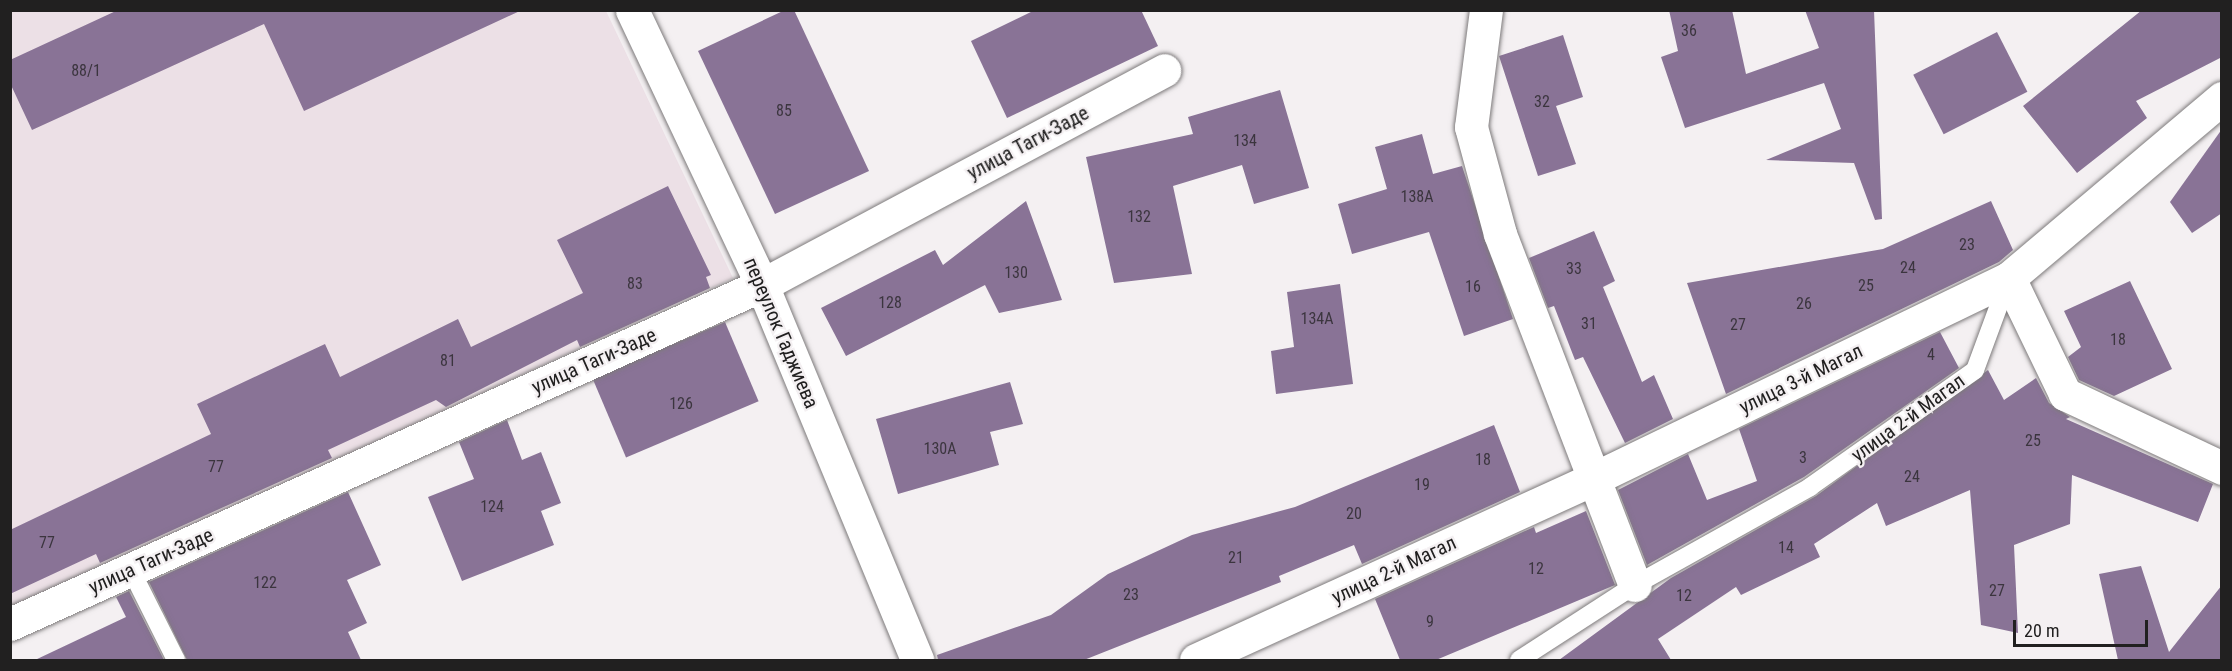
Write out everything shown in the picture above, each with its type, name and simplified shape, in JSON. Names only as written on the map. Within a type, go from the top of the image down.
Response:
[{"type":"street","name":"переулок Гаджиева","points":[[632,10],[762,285],[917,660]]},
{"type":"street","points":[[1486,10],[1471,127],[1500,234],[1635,585]]},
{"type":"street","name":"улица Таги-Заде","points":[[10,624],[762,285],[1164,70]]},
{"type":"street","name":"улица 2-й Магал","points":[[2009,278],[2222,98]]},
{"type":"street","points":[[2009,278],[2065,394],[2222,468]]},
{"type":"street","name":"улица 3-й Магал","points":[[1593,479],[2009,278]]},
{"type":"street","name":"улица 2-й Магал","points":[[1196,660],[1593,479]]},
{"type":"lane","name":"улица 2-й Магал","points":[[1519,660],[1635,585],[1810,488],[1975,370],[2009,278]]},
{"type":"lane","points":[[131,570],[176,660]]},
{"type":"shaded area","points":[[10,11],[606,11],[733,278],[11,609]]},
{"type":"building","points":[[118,10],[522,10],[304,111],[264,24],[32,130],[10,83],[10,60]]},
{"type":"building","points":[[785,10],[794,10],[869,171],[775,214],[698,51]]},
{"type":"building","points":[[1035,10],[1141,10],[1158,46],[1007,118],[971,41]]},
{"type":"building","points":[[1669,10],[1732,10],[1746,74],[1819,48],[1805,10],[1874,10],[1882,219],[1875,220],[1854,163],[1766,160],[1841,129],[1824,83],[1685,128],[1661,57],[1678,51]]},
{"type":"building","points":[[2142,10],[2222,10],[2222,57],[2136,101],[2147,118],[2077,173],[2023,106]]},
{"type":"building","points":[[1997,32],[2027,92],[1944,134],[1913,75]]},
{"type":"building","points":[[1563,35],[1583,97],[1556,106],[1576,164],[1538,176],[1499,56]]},
{"type":"building","points":[[1280,90],[1309,188],[1254,204],[1242,165],[1173,186],[1192,274],[1114,283],[1086,157],[1193,134],[1188,117]]},
{"type":"building","points":[[2222,129],[2222,213],[2192,233],[2170,202]]},
{"type":"building","points":[[1422,134],[1433,174],[1462,166],[1513,319],[1464,336],[1429,232],[1352,254],[1338,204],[1387,189],[1375,147]]},
{"type":"building","points":[[668,186],[711,275],[706,277],[710,288],[580,347],[577,340],[446,407],[436,400],[328,450],[332,458],[100,563],[96,554],[10,594],[10,530],[211,434],[197,404],[325,344],[340,377],[458,319],[471,347],[583,293],[557,240]]},
{"type":"building","points":[[1026,201],[1062,300],[999,313],[985,285],[846,356],[821,308],[935,250],[943,265]]},
{"type":"building","points":[[1991,201],[2013,250],[1999,262],[1726,394],[1687,283],[1883,249]]},
{"type":"building","points":[[1594,231],[1615,281],[1603,287],[1642,382],[1654,375],[1673,419],[1625,443],[1583,357],[1575,360],[1554,306],[1548,308],[1529,258]]},
{"type":"building","points":[[2130,281],[2172,369],[2114,396],[2079,380],[2068,357],[2081,347],[2064,311]]},
{"type":"building","points":[[1340,284],[1353,384],[1276,394],[1271,351],[1294,347],[1287,292]]},
{"type":"building","points":[[725,322],[759,401],[626,457],[592,378]]},
{"type":"building","points":[[1940,332],[1959,368],[1804,477],[1647,565],[1618,490],[1688,454],[1707,500],[1757,481],[1739,429]]},
{"type":"building","points":[[1988,370],[2004,400],[2036,378],[2049,403],[2070,417],[2066,419],[2213,484],[2198,522],[2072,475],[2070,524],[2014,545],[2018,633],[1981,625],[1970,490],[1886,526],[1877,503],[1814,544],[1820,557],[1741,595],[1736,587],[1658,639],[1671,660],[1559,660],[1671,578],[1816,496]]},
{"type":"building","points":[[1010,382],[1023,424],[990,432],[999,465],[898,494],[876,419]]},
{"type":"building","points":[[507,420],[522,460],[541,452],[561,503],[541,511],[554,545],[462,581],[428,497],[474,479],[459,442]]},
{"type":"building","points":[[1494,425],[1520,492],[1362,564],[1354,545],[1279,576],[1281,582],[1084,660],[938,660],[937,655],[1051,615],[1108,574],[1192,535],[1295,507]]},
{"type":"building","points":[[348,492],[381,565],[347,580],[367,623],[348,632],[361,660],[187,660],[149,582]]},
{"type":"building","points":[[1586,511],[1615,585],[1436,660],[1400,660],[1375,599],[1534,527],[1536,533]]},
{"type":"building","points":[[2141,566],[2169,652],[2222,585],[2222,660],[2118,660],[2099,574]]},
{"type":"building","points":[[129,591],[164,660],[35,660],[126,617],[116,597]]}]
